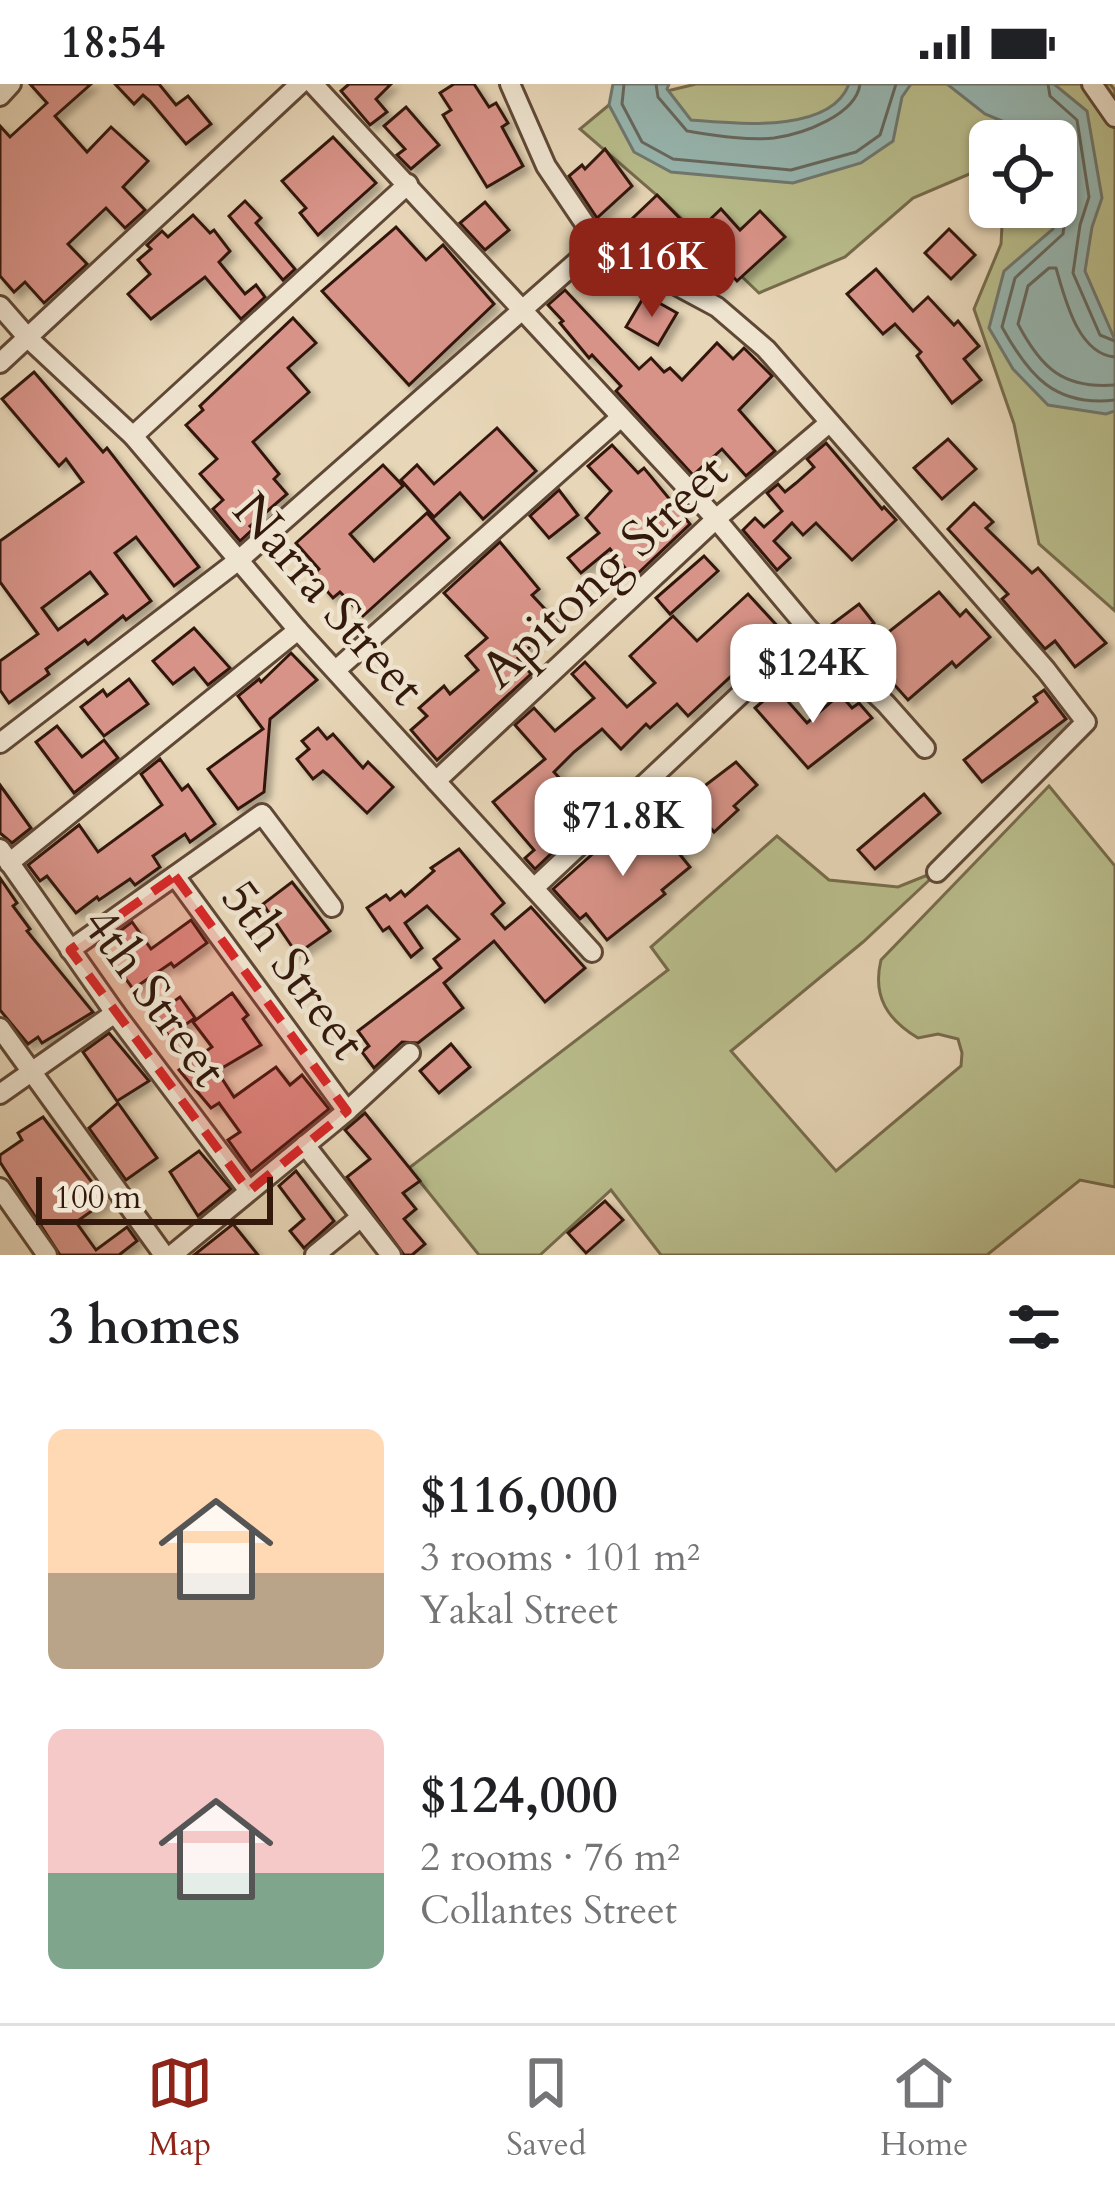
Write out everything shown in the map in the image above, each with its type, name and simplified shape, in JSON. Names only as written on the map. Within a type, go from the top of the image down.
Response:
[{"type":"street","points":[[0,96],[11,84]]},
{"type":"street","points":[[0,364],[300,84]]},
{"type":"street","points":[[313,84],[716,519],[809,630],[925,748]]},
{"type":"street","points":[[510,84],[546,166],[598,243],[717,307],[766,349],[1086,722],[937,872]]},
{"type":"street","points":[[1092,84],[1115,117]]},
{"type":"street","points":[[133,436],[408,184]]},
{"type":"street","points":[[0,743],[240,559],[598,243]]},
{"type":"street","name":"Narra Street","points":[[0,306],[133,436],[298,630],[592,952]]},
{"type":"street","points":[[336,670],[621,417]]},
{"type":"street","name":"Apitong Street","points":[[436,781],[716,519],[829,423]]},
{"type":"street","points":[[4,856],[298,630]]},
{"type":"street","points":[[534,888],[809,630]]},
{"type":"street","points":[[70,950],[262,814],[332,907]]},
{"type":"street","name":"4th Street","points":[[4,856],[249,1191]]},
{"type":"street","name":"5th Street","points":[[176,876],[347,1111]]},
{"type":"street","points":[[0,1094],[115,1013]]},
{"type":"street","points":[[0,1028],[168,1255],[347,1111],[410,1053]]},
{"type":"street","points":[[305,1145],[391,1255]]},
{"type":"street","points":[[0,1188],[47,1255]]},
{"type":"street","points":[[315,1255],[361,1217]]},
{"type":"highlighted area","points":[[175,876],[347,1111],[249,1191],[70,950]]},
{"type":"green space","points":[[696,84],[1110,84],[1115,90],[1115,611],[1039,544],[1014,424],[974,309],[1001,244],[1002,228],[1077,228],[1077,120],[969,120],[969,174],[913,198],[845,257],[759,293],[580,129],[609,105]]},
{"type":"green space","points":[[1049,786],[1115,866],[1115,1187],[1080,1180],[987,1255],[661,1255],[611,1190],[540,1255],[479,1255],[409,1168],[668,970],[651,947],[777,836],[829,880],[898,887],[940,870],[863,942],[731,1051],[836,1171],[961,1066],[958,1039],[938,1034],[918,1038],[891,1015],[879,985],[881,960]]},
{"type":"water","points":[[613,84],[669,84],[667,89],[691,120],[754,123],[802,119],[822,112],[849,84],[911,84],[902,97],[893,141],[861,163],[793,183],[671,172],[634,152],[609,105]]},
{"type":"water","points":[[947,84],[1054,84],[1087,111],[1102,198],[1085,271],[1115,340],[1115,411],[1106,414],[1048,405],[1013,369],[989,328],[1004,271],[1053,228],[1077,228],[1077,120],[1000,120]]},
{"type":"building","points":[[30,84],[91,84],[55,116],[87,152],[111,127],[148,161],[123,187],[145,210],[125,228],[106,208],[68,244],[87,264],[44,303],[25,282],[14,292],[0,276],[0,126],[10,137],[47,103]]},
{"type":"building","points":[[115,84],[159,84],[176,105],[188,96],[211,124],[186,144],[143,95],[134,104]]},
{"type":"building","points":[[349,84],[391,84],[376,99],[387,112],[370,125],[341,91]]},
{"type":"building","points":[[454,84],[474,84],[489,107],[496,103],[508,123],[502,127],[523,166],[487,187],[443,115],[451,110],[440,93]]},
{"type":"building","points":[[406,107],[439,145],[411,169],[397,155],[405,149],[384,126]]},
{"type":"building","points":[[333,137],[376,183],[318,235],[300,213],[306,208],[282,181]]},
{"type":"building","points":[[605,149],[632,186],[597,218],[569,176],[582,165],[585,169]]},
{"type":"building","points":[[657,195],[695,234],[721,209],[740,230],[760,211],[785,237],[737,281],[712,254],[686,275],[614,236]]},
{"type":"building","points":[[245,201],[261,218],[256,223],[295,269],[283,280],[229,216]]},
{"type":"building","points":[[485,202],[509,230],[485,250],[460,223]]},
{"type":"building","points":[[193,215],[210,233],[214,230],[230,251],[219,262],[245,294],[256,285],[265,297],[241,319],[205,277],[151,319],[128,294],[150,274],[138,260],[151,249],[147,245],[162,231],[168,237]]},
{"type":"building","points":[[396,227],[426,260],[443,245],[494,304],[409,385],[322,291]]},
{"type":"building","points":[[949,229],[975,255],[951,279],[925,253]]},
{"type":"building","points":[[876,269],[913,311],[928,297],[979,346],[964,359],[981,380],[952,403],[917,356],[921,352],[895,324],[883,334],[847,294]]},
{"type":"building","points":[[565,290],[639,369],[651,358],[664,372],[670,368],[682,380],[717,343],[733,359],[744,348],[772,376],[739,410],[775,451],[746,476],[722,449],[693,475],[616,391],[621,386],[560,323],[563,321],[548,305]]},
{"type":"building","points":[[645,295],[677,313],[658,345],[626,327]]},
{"type":"building","points":[[293,318],[316,343],[288,368],[309,392],[253,442],[279,474],[274,479],[287,494],[240,541],[213,509],[223,500],[200,474],[217,459],[186,425]]},
{"type":"building","points":[[34,372],[103,452],[107,448],[199,567],[174,586],[136,537],[115,553],[151,601],[88,644],[85,640],[9,703],[0,690],[0,661],[38,634],[0,582],[0,541],[83,482],[66,459],[59,466],[2,399]],"holes":[[[90,572],[107,594],[58,630],[42,608]]]},
{"type":"building","points":[[497,428],[536,471],[483,519],[460,493],[434,517],[401,480],[417,465],[434,484]]},
{"type":"building","points":[[948,439],[976,469],[942,499],[914,468]]},
{"type":"building","points":[[826,443],[896,520],[852,560],[816,523],[803,535],[792,523],[774,541],[790,558],[777,570],[743,530],[755,518],[764,527],[782,511],[767,493],[778,484],[785,492],[796,483],[814,467],[807,459]]},
{"type":"building","points":[[612,445],[638,473],[644,468],[690,524],[633,578],[610,549],[581,573],[568,558],[599,533],[586,518],[611,491],[588,466]]},
{"type":"building","points":[[383,465],[403,486],[350,534],[374,561],[427,513],[449,538],[363,616],[340,592],[333,598],[313,575],[319,569],[296,543]]},
{"type":"building","points":[[559,490],[578,515],[549,538],[530,516]]},
{"type":"building","points":[[974,503],[993,522],[986,528],[1032,573],[1038,568],[1106,643],[1075,667],[1055,641],[1045,649],[1002,599],[1008,594],[948,529]]},
{"type":"building","points":[[500,542],[539,589],[532,595],[557,622],[518,658],[531,674],[437,760],[411,730],[427,716],[419,708],[444,686],[450,694],[478,670],[466,656],[487,638],[444,593]]},
{"type":"building","points":[[704,556],[718,571],[670,614],[656,598]]},
{"type":"building","points":[[939,592],[960,616],[966,610],[990,637],[908,700],[863,662],[886,644],[881,638]]},
{"type":"building","points":[[748,594],[781,630],[688,716],[677,704],[650,728],[646,724],[621,749],[602,729],[574,752],[554,772],[563,782],[552,791],[581,825],[535,869],[525,858],[534,850],[493,802],[545,759],[515,725],[534,708],[555,731],[594,698],[572,674],[585,662],[627,707],[655,683],[630,656],[673,616],[697,641]]},
{"type":"building","points":[[859,604],[874,623],[847,645],[831,625]]},
{"type":"building","points":[[194,628],[230,668],[208,685],[194,668],[173,684],[153,661]]},
{"type":"building","points":[[291,653],[317,680],[270,719],[264,792],[238,809],[208,769],[263,729],[238,696],[259,679],[261,682]]},
{"type":"building","points":[[129,679],[148,704],[104,736],[81,707]]},
{"type":"building","points":[[777,689],[807,723],[840,694],[852,708],[859,703],[872,718],[808,768],[755,708]]},
{"type":"building","points":[[1044,690],[1066,719],[982,782],[964,760],[1037,702],[1034,697]]},
{"type":"building","points":[[57,726],[82,757],[104,740],[118,758],[74,793],[36,742]]},
{"type":"building","points":[[318,728],[327,739],[333,734],[363,768],[368,762],[393,787],[367,813],[323,771],[313,779],[297,759],[309,749],[302,741]]},
{"type":"building","points":[[160,759],[182,790],[188,785],[215,824],[190,842],[185,834],[153,856],[160,867],[135,885],[130,879],[76,913],[47,876],[40,881],[28,865],[79,825],[98,852],[162,805],[141,774]]},
{"type":"building","points":[[736,762],[757,785],[714,832],[686,800]]},
{"type":"building","points":[[0,785],[31,828],[12,843],[0,833]]},
{"type":"building","points":[[924,794],[940,813],[875,869],[858,850]]},
{"type":"building","points":[[651,818],[690,867],[662,890],[665,894],[607,940],[586,914],[580,919],[553,889],[613,836],[621,846]]},
{"type":"building","points":[[459,849],[504,903],[492,914],[505,929],[531,907],[585,968],[545,1002],[494,941],[444,983],[463,1008],[418,1043],[402,1042],[374,1068],[362,1052],[369,1046],[358,1031],[441,968],[434,959],[459,939],[427,906],[405,923],[422,948],[411,957],[389,927],[383,931],[367,908],[386,895],[390,900],[401,891],[405,896],[434,871],[431,868]]},
{"type":"building","points":[[0,878],[17,903],[13,906],[27,931],[93,1012],[42,1043],[38,1037],[28,1044],[0,1010]]},
{"type":"building","points":[[292,882],[330,931],[297,954],[263,904]]},
{"type":"building","points":[[191,920],[207,943],[133,989],[120,971],[134,962],[116,934],[132,922],[151,949]]},
{"type":"building","points":[[232,993],[261,1045],[217,1071],[234,1097],[276,1067],[290,1085],[302,1075],[329,1109],[251,1172],[228,1140],[240,1132],[219,1103],[211,1108],[179,1070],[212,1047],[193,1022]]},
{"type":"building","points":[[180,997],[195,1018],[169,1036],[154,1015]]},
{"type":"building","points":[[109,1033],[149,1081],[117,1101],[83,1052]]},
{"type":"building","points":[[451,1044],[470,1067],[439,1093],[420,1071]]},
{"type":"building","points":[[118,1103],[157,1158],[126,1180],[89,1128]]},
{"type":"building","points":[[365,1113],[420,1181],[403,1193],[416,1209],[404,1219],[425,1244],[412,1255],[404,1255],[347,1177],[370,1159],[345,1130]]},
{"type":"building","points":[[43,1117],[106,1201],[76,1222],[96,1250],[127,1227],[137,1241],[119,1255],[60,1255],[0,1162],[0,1155],[22,1140],[18,1133]]},
{"type":"building","points":[[199,1151],[231,1189],[198,1216],[170,1172]]},
{"type":"building","points":[[296,1171],[334,1221],[304,1248],[290,1231],[304,1219],[279,1186]]},
{"type":"building","points":[[605,1201],[623,1220],[586,1253],[568,1233]]},
{"type":"building","points":[[233,1224],[258,1255],[194,1255]]}]
